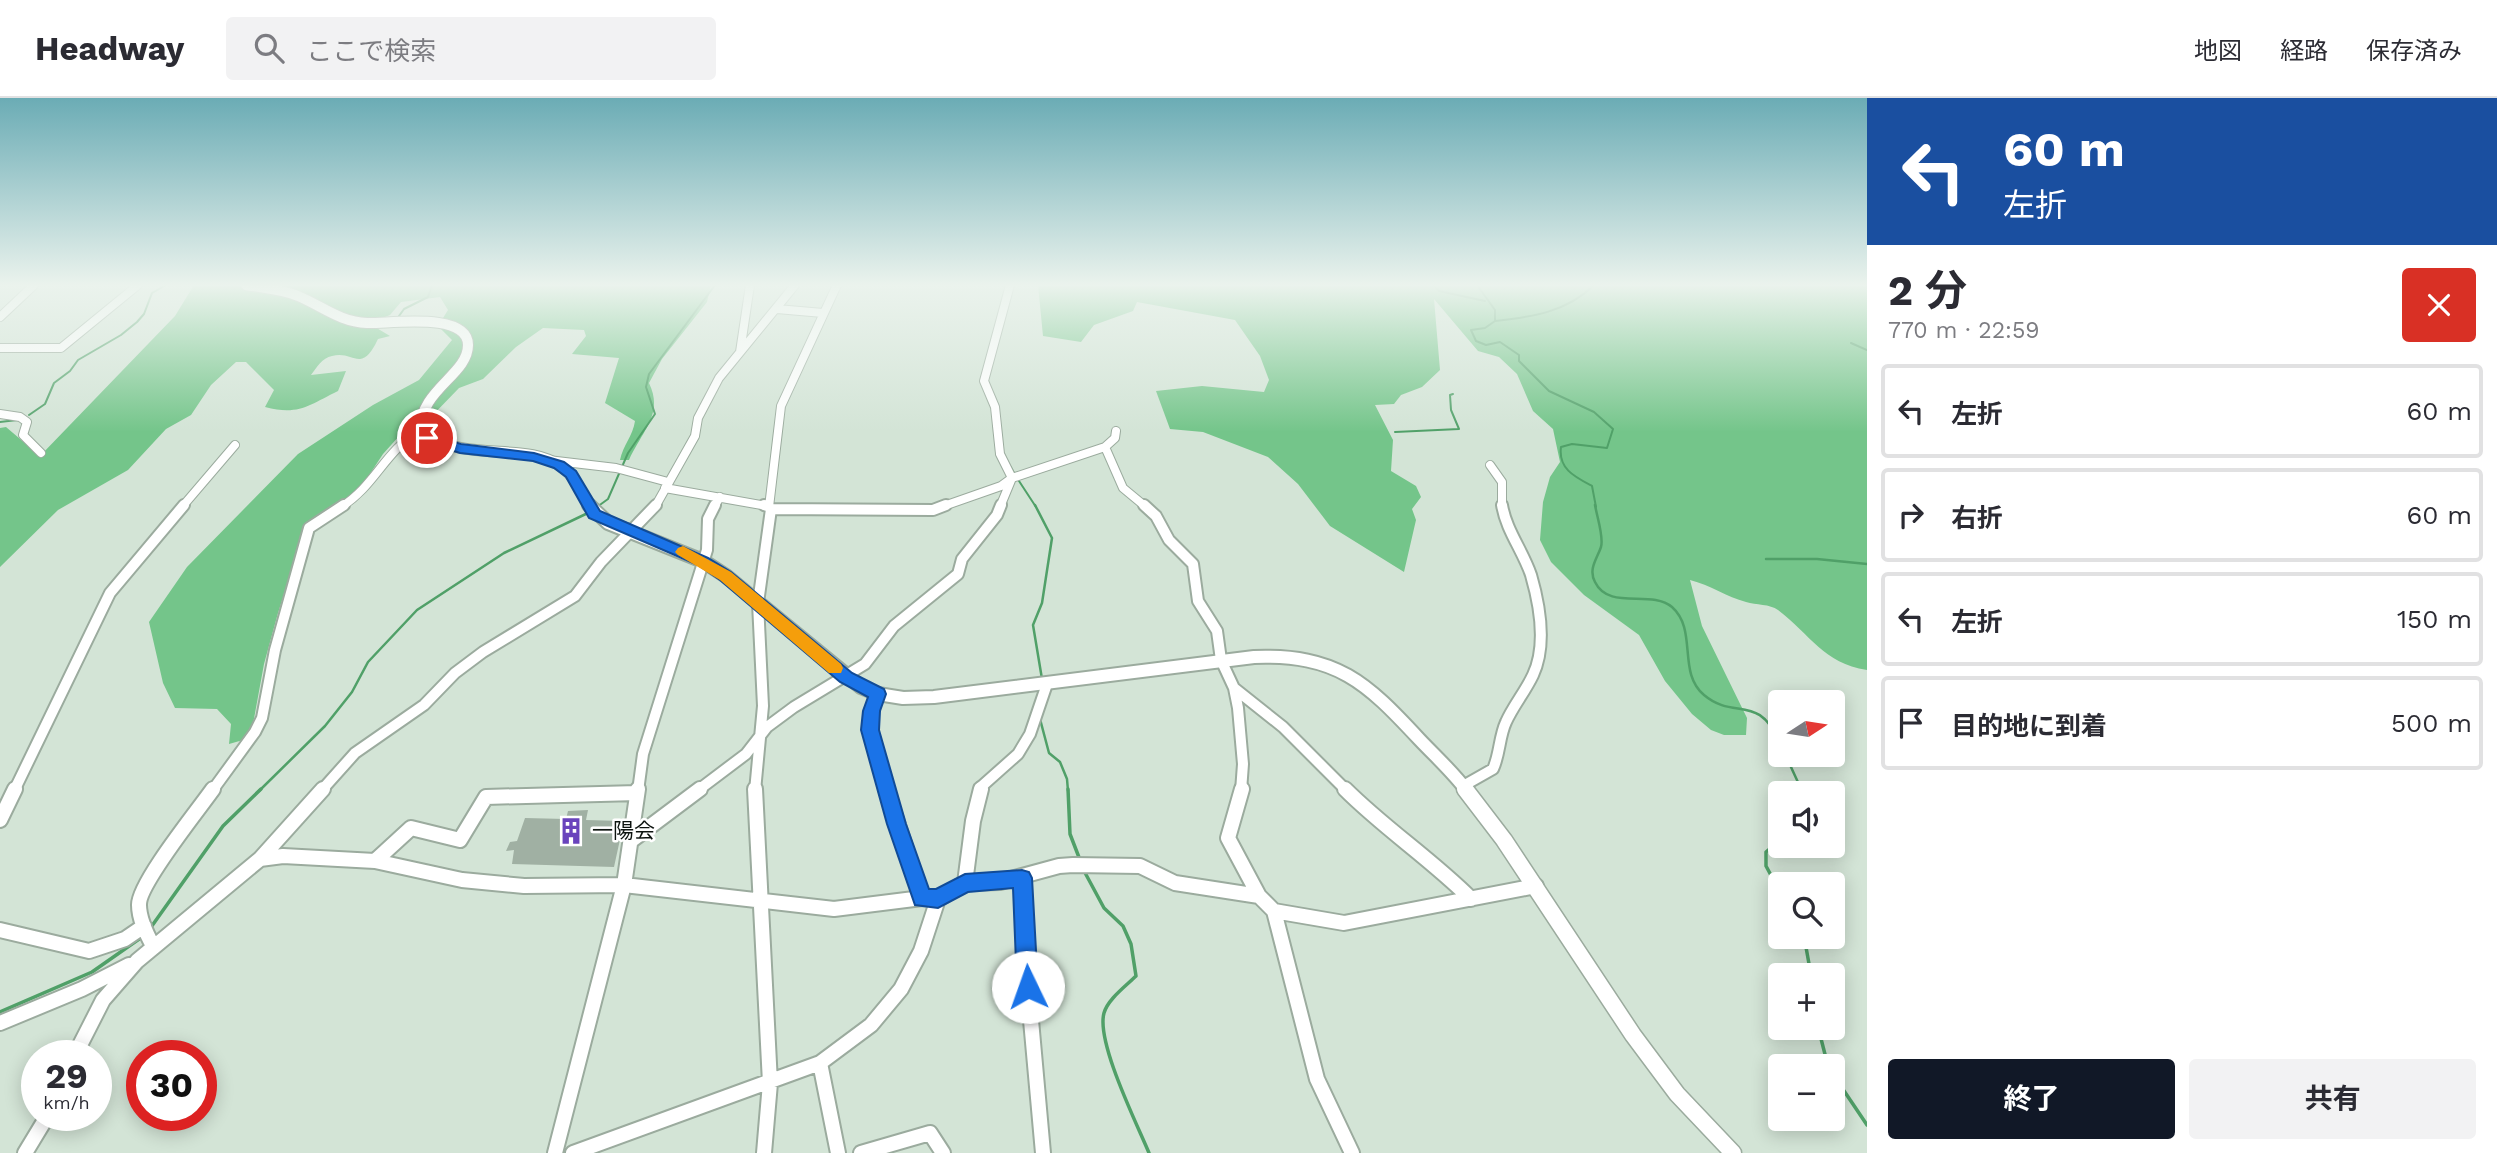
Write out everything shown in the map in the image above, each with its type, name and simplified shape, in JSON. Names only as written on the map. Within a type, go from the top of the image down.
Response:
[{"type":"street","points":[[0,348],[61,348],[78,334]]},
{"type":"street","points":[[421,431],[422,413],[427,403],[465,353],[468,344],[464,334]]},
{"type":"street","points":[[740,352],[743,334]]},
{"type":"street","points":[[0,930],[89,951],[147,935],[260,859],[355,753],[424,705],[455,673],[483,652],[575,596],[601,562],[654,509],[695,436],[695,422],[707,397],[755,334]]},
{"type":"street","points":[[764,1153],[770,1083],[754,800],[763,706],[758,603],[781,406],[813,334]]},
{"type":"street","points":[[632,840],[746,754],[767,727],[794,707],[865,664],[894,626],[958,574],[962,559],[997,515],[1012,478],[1000,454],[995,407],[984,381],[997,334]]},
{"type":"street","points":[[0,414],[20,417],[27,422],[23,435],[41,453]]},
{"type":"street","points":[[421,431],[435,441],[460,449],[623,470],[666,485],[769,508],[933,510],[1001,486],[1012,478],[1105,447],[1115,438],[1116,431]]},
{"type":"street","points":[[83,1040],[103,1000],[137,961],[147,935],[138,902],[153,872],[255,733],[262,718],[275,650],[309,528],[363,492],[387,456],[407,437],[421,431]]},
{"type":"street","points":[[0,820],[110,593],[235,444]]},
{"type":"street","points":[[1105,447],[1123,488],[1156,516],[1169,540],[1193,564],[1198,601],[1217,631],[1221,660],[1234,688],[1238,708],[1243,785],[1228,838],[1259,895],[1274,911],[1317,1079],[1352,1153]]},
{"type":"street","points":[[548,460],[571,474],[592,511],[633,532],[703,561],[846,677],[878,694],[903,698],[934,697],[1221,660],[1287,656],[1315,661],[1349,674],[1382,700],[1463,786],[1536,886],[1633,1035],[1677,1094],[1733,1153]]},
{"type":"street","points":[[1463,786],[1488,776],[1495,767],[1503,727],[1535,671],[1542,648],[1535,590],[1523,553],[1503,513],[1502,480],[1499,472],[1490,465]]},
{"type":"street","points":[[555,1153],[624,885],[643,754],[707,550],[709,519],[720,497]]},
{"type":"street","points":[[965,883],[982,786],[1018,754],[1030,734],[1046,684]]},
{"type":"street","points":[[1234,688],[1283,727],[1367,811],[1443,870],[1471,899]]},
{"type":"street","points":[[878,694],[871,711],[870,730],[896,824],[922,898]]},
{"type":"street","points":[[375,861],[411,828],[460,840],[486,797],[637,793]]},
{"type":"street","points":[[260,859],[283,856],[375,861],[462,880],[524,886],[624,885],[834,909],[922,898],[938,899],[965,883],[1022,878],[1059,866],[1073,865],[1140,866],[1175,883],[1259,895]]},
{"type":"street","points":[[1022,878],[1028,987],[1043,1153]]},
{"type":"street","points":[[1274,911],[1344,923],[1536,886]]},
{"type":"street","points":[[573,1153],[820,1063],[871,1025],[901,989],[920,951],[938,899]]},
{"type":"street","points":[[0,1023],[82,989],[137,961]]},
{"type":"street","points":[[820,1063],[838,1153]]},
{"type":"street","points":[[25,1153],[38,1131]]},
{"type":"street","points":[[861,1153],[930,1133],[943,1153]]},
{"type":"green space","points":[[157,334],[390,336],[378,339],[372,350],[362,359],[340,355],[325,359],[311,375],[346,371],[338,391],[295,410],[265,407],[274,390],[246,362],[236,362],[211,385],[191,415],[166,429],[128,470],[58,510],[0,567],[0,428],[6,427],[40,456]]},
{"type":"green space","points":[[446,334],[534,334],[516,347],[483,379],[459,388],[429,419],[409,425],[383,454],[356,495],[314,518],[303,535],[278,613],[264,664],[253,724],[243,740],[229,744],[231,724],[217,709],[175,708],[163,683],[149,622],[187,567],[298,454],[373,405],[419,380],[452,340]]},
{"type":"green space","points":[[682,334],[662,359],[649,383],[653,394],[653,413],[629,460],[620,460],[635,421],[605,403],[619,358],[572,354],[586,336]]},
{"type":"green space","points":[[1043,334],[1087,334],[1081,342]]},
{"type":"green space","points":[[1245,334],[1437,334],[1440,370],[1422,387],[1401,395],[1394,404],[1375,405],[1393,440],[1391,471],[1416,486],[1421,497],[1412,509],[1416,520],[1404,572],[1330,526],[1298,484],[1268,457],[1203,432],[1170,429],[1156,391],[1202,386],[1264,392],[1269,380],[1260,356]]},
{"type":"green space","points":[[1464,334],[1867,334],[1867,670],[1828,655],[1775,608],[1739,600],[1690,580],[1702,626],[1747,718],[1746,735],[1724,735],[1711,730],[1692,714],[1665,681],[1639,635],[1584,595],[1551,562],[1540,540],[1543,502],[1550,477],[1560,462],[1553,429],[1533,411],[1517,374],[1499,357],[1478,351]]},
{"type":"building","name":"一陽会","points":[[588,810],[586,820],[624,821],[614,867],[512,864],[514,850],[506,851],[510,842],[517,841],[525,818],[566,819],[568,811]]},
{"type":"waterway","points":[[29,415],[45,404],[54,383],[70,371],[78,360],[122,334]]},
{"type":"waterway","points":[[597,507],[608,499],[628,453],[655,414],[646,387],[649,374],[678,334]]},
{"type":"waterway","points":[[1473,334],[1476,341],[1486,345],[1500,342],[1519,355],[1519,361],[1549,391],[1594,412],[1613,429],[1607,448],[1572,444],[1561,447],[1565,467],[1574,476],[1592,486],[1596,507]]},
{"type":"waterway","points":[[1851,343],[1867,350]]},
{"type":"waterway","points":[[1395,432],[1459,429],[1451,410],[1450,395],[1453,394]]},
{"type":"waterway","points":[[0,422],[17,420]]},
{"type":"waterway","points":[[1010,466],[1014,473]]},
{"type":"waterway","points":[[1019,481],[1036,507]]},
{"type":"waterway","points":[[1035,505],[1052,538],[1042,603],[1033,625],[1042,679]]},
{"type":"waterway","points":[[1595,505],[1602,543],[1592,573],[1601,591],[1610,596],[1653,600],[1672,607],[1680,616],[1684,627],[1691,675],[1696,686],[1715,702],[1754,712],[1768,723]]},
{"type":"waterway","points":[[259,791],[325,726],[352,692],[368,662],[417,610],[504,553],[590,512]]},
{"type":"waterway","points":[[1766,559],[1817,559],[1867,564]]},
{"type":"waterway","points":[[1040,719],[1049,753],[1060,762],[1067,779],[1068,791]]},
{"type":"waterway","points":[[1791,767],[1797,781]]},
{"type":"waterway","points":[[149,930],[223,826],[261,789]]},
{"type":"waterway","points":[[1068,789],[1070,834],[1080,860]]},
{"type":"waterway","points":[[1768,850],[1766,866],[1769,872]]},
{"type":"waterway","points":[[1083,869],[1104,908],[1123,926],[1131,944],[1136,976],[1109,1003],[1104,1013],[1103,1026],[1119,1083],[1149,1153]]},
{"type":"waterway","points":[[0,1012],[92,972],[142,937]]},
{"type":"waterway","points":[[1806,949],[1809,963]]},
{"type":"waterway","points":[[1821,1040],[1825,1054]]},
{"type":"waterway","points":[[1845,1092],[1867,1125]]},
{"type":"slow traffic","points":[[683,552],[726,576],[835,668]]},
{"type":"place","name":"一陽会","points":[[571,831]]},
{"type":"route","points":[[427,438],[460,449],[534,457],[559,465],[571,474],[594,514],[608,523],[703,561],[726,576],[846,677],[878,694],[871,711],[870,730],[896,824],[922,898],[938,899],[965,883],[1022,878],[1028,987]]}]
